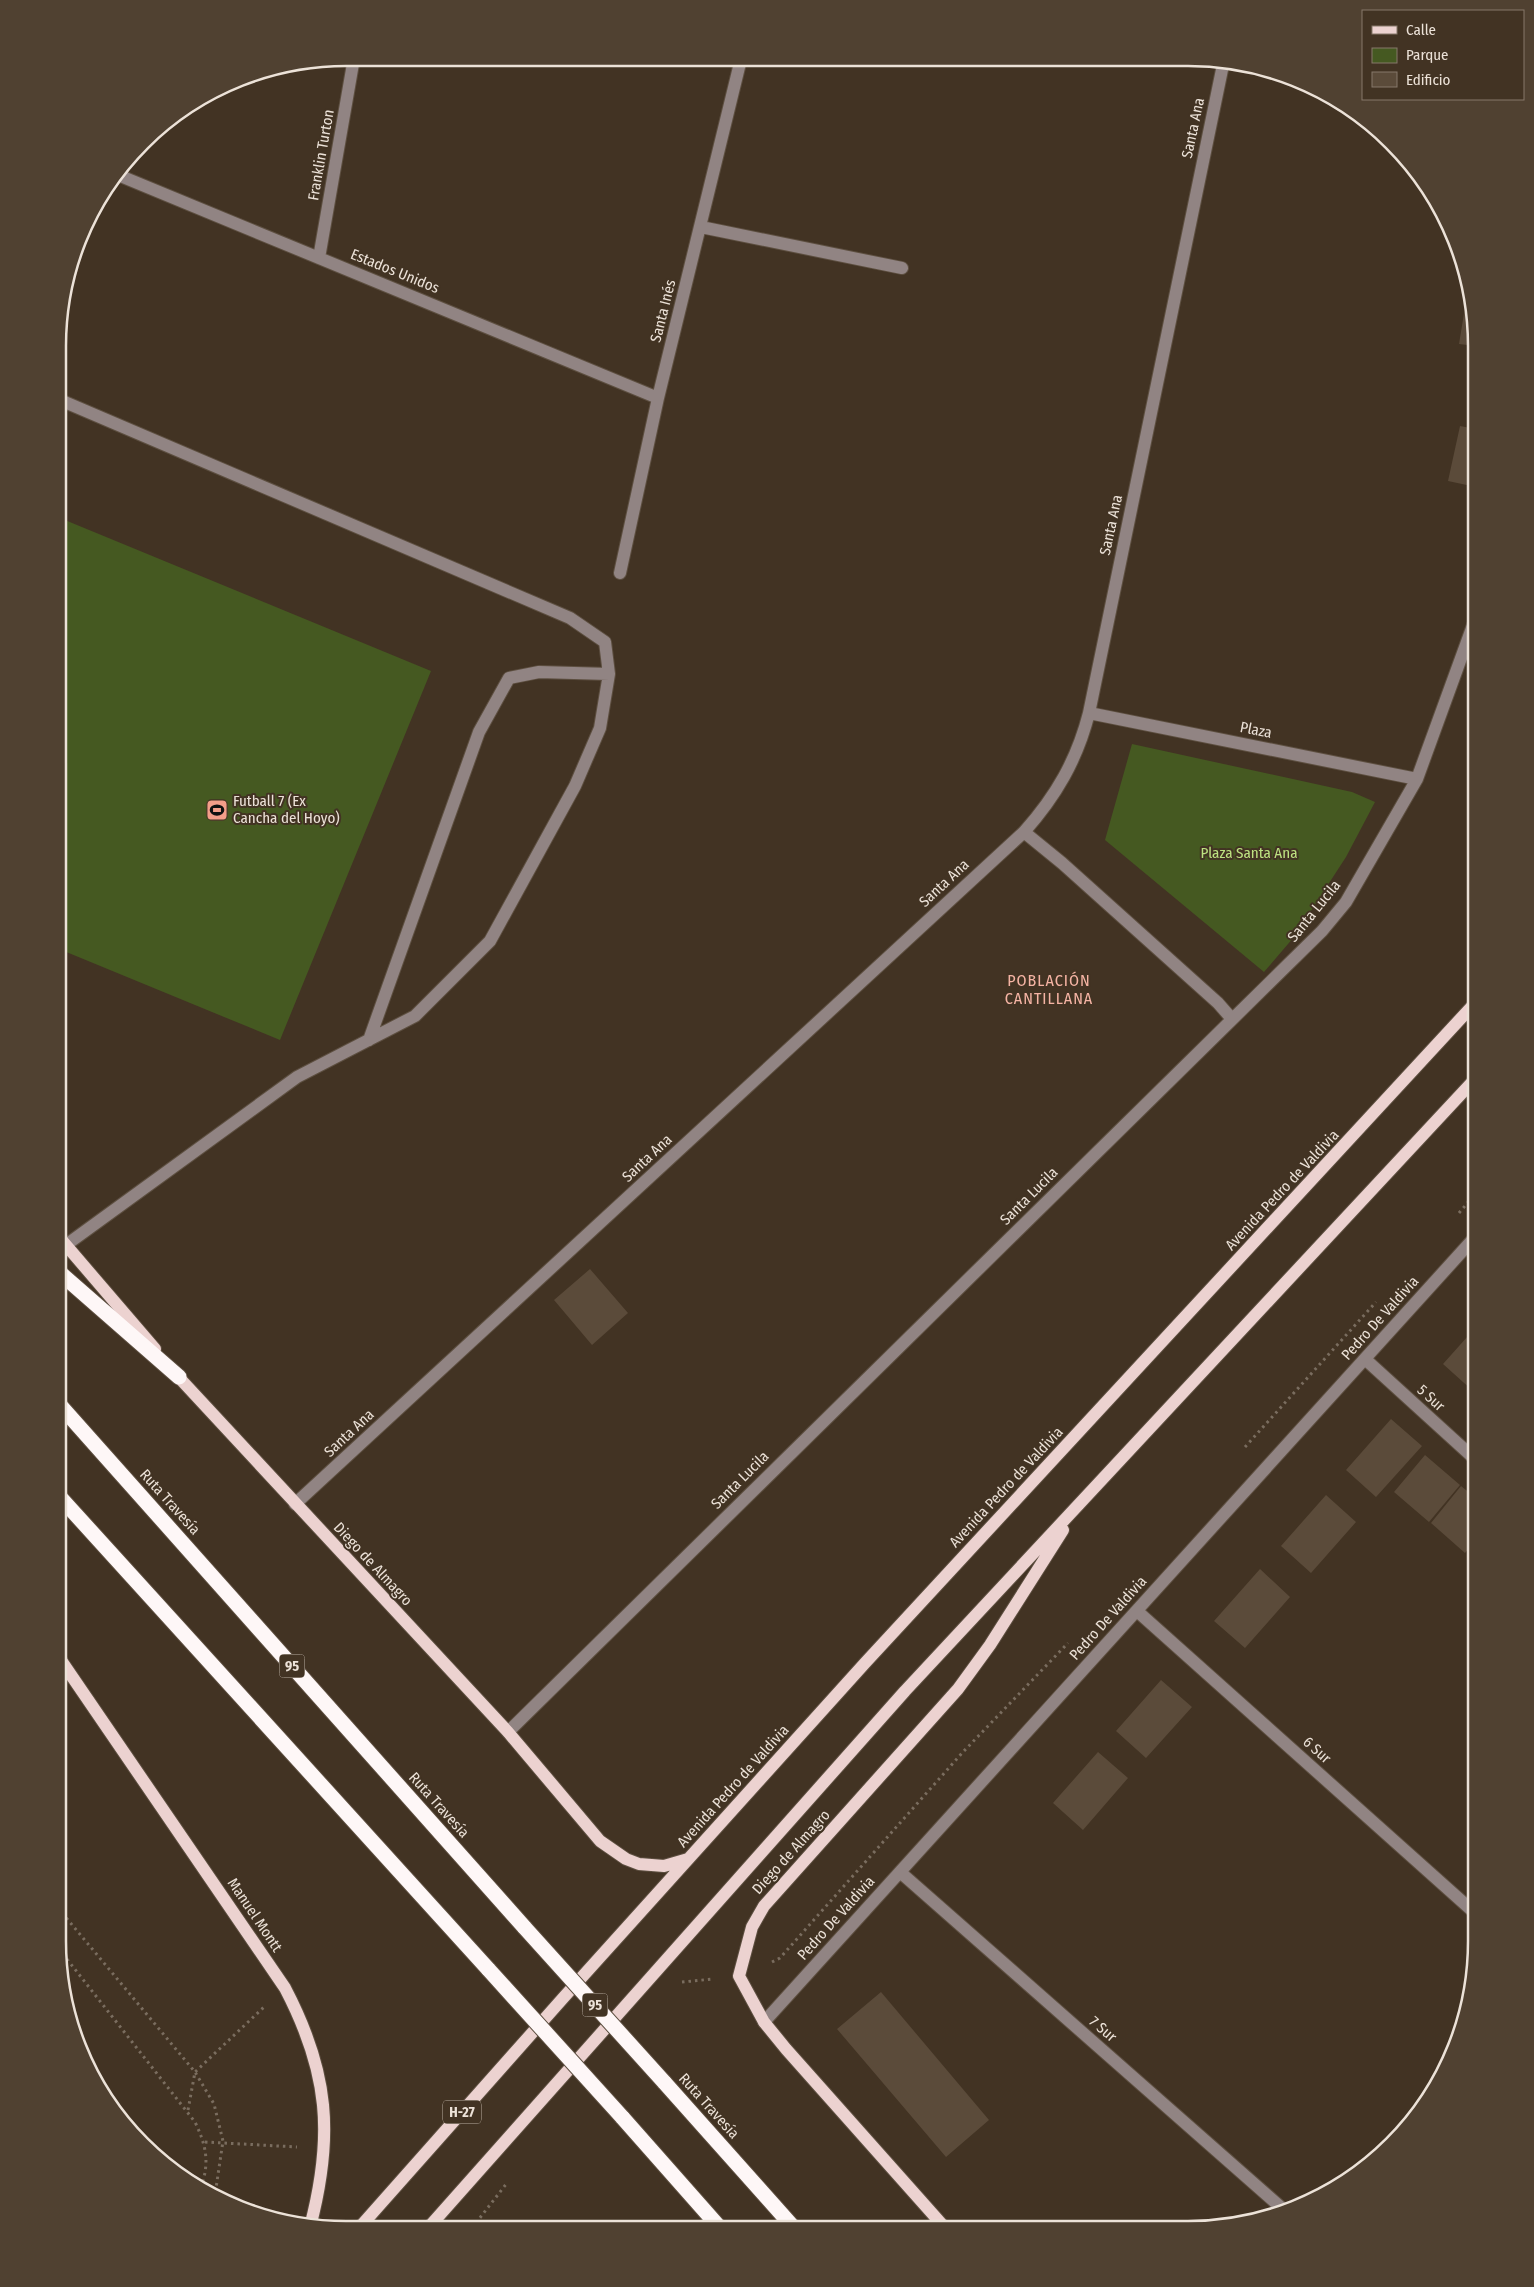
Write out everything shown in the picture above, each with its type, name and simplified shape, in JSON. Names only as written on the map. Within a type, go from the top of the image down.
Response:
[{"type":"highway","points":[[66,1279],[179,1377]]},
{"type":"highway","name":"Ruta Travesía","points":[[66,1412],[788,2221]]},
{"type":"highway","points":[[66,1504],[622,2117],[714,2221]]},
{"type":"main road","name":"Avenida Pedro de Valdivia","points":[[365,2221],[865,1663],[1468,1011]]},
{"type":"main road","points":[[433,2221],[905,1691],[1468,1087]]},
{"type":"main road","name":"Diego de Almagro","points":[[66,1246],[179,1377],[508,1732],[600,1841],[613,1852],[639,1864],[664,1866],[688,1859]]},
{"type":"main road","name":"Diego de Almagro","points":[[739,1976],[752,1927],[764,1906],[958,1689],[990,1645],[1083,1499]]},
{"type":"main road","name":"Manuel Montt","points":[[66,1668],[285,1988],[311,2044],[320,2074],[325,2111],[325,2149],[320,2188],[312,2218]]},
{"type":"main road","points":[[739,1976],[764,2022],[786,2049],[939,2221]]},
{"type":"street","name":"Franklin Turton","points":[[320,258],[353,66]]},
{"type":"street","name":"Santa Inés","points":[[620,573],[658,398],[739,66]]},
{"type":"street","name":"Santa Ana","points":[[295,1504],[1024,832],[1045,809],[1062,784],[1077,754],[1089,713],[1222,69]]},
{"type":"street","name":"Estados Unidos","points":[[123,177],[658,398]]},
{"type":"street","points":[[701,227],[902,268]]},
{"type":"street","points":[[66,403],[570,618],[605,642],[609,674],[600,728],[575,786],[490,941],[415,1016],[297,1077],[66,1238]]},
{"type":"street","name":"Santa Lucila","points":[[508,1732],[1316,938],[1346,902],[1417,779],[1468,639]]},
{"type":"street","points":[[369,1040],[479,732],[509,678],[539,672],[609,674]]},
{"type":"street","name":"Plaza","points":[[1089,713],[1417,779]]},
{"type":"street","points":[[1024,832],[1062,863],[1218,1004],[1232,1019]]},
{"type":"street","name":"Pedro De Valdivia","points":[[764,2022],[1468,1245]]},
{"type":"street","name":"5 Sur","points":[[1365,1359],[1468,1453]]},
{"type":"street","name":"6 Sur","points":[[1137,1611],[1468,1907]]},
{"type":"street","name":"7 Sur","points":[[900,1872],[1279,2206]]},
{"type":"path","points":[[1456,1216],[1468,1202]]},
{"type":"path","points":[[1243,1449],[1381,1296]]},
{"type":"path","points":[[680,1982],[739,1976],[780,1958],[963,1752],[1071,1639]]},
{"type":"path","points":[[66,1918],[195,2072],[214,2104],[224,2141],[216,2188]]},
{"type":"path","points":[[67,1959],[188,2111],[205,2142],[206,2154],[203,2181]]},
{"type":"path","points":[[188,2111],[195,2072],[285,1988]]},
{"type":"path","points":[[205,2142],[224,2141],[325,2149]]},
{"type":"path","points":[[478,2221],[514,2176]]},
{"type":"green space","name":"Futball 7 (Ex Cancha del Hoyo)","points":[[66,520],[431,671],[280,1040],[66,952]]},
{"type":"green space","name":"Plaza Santa Ana","points":[[1132,744],[1352,792],[1375,802],[1346,857],[1294,937],[1264,972],[1105,840]]},
{"type":"building","points":[[1465,309],[1468,345],[1459,344]]},
{"type":"building","points":[[1460,426],[1468,428],[1468,485],[1448,481]]},
{"type":"building","points":[[590,1269],[628,1313],[592,1345],[554,1300]]},
{"type":"building","points":[[1468,1336],[1468,1386],[1443,1364]]},
{"type":"building","points":[[1391,1419],[1422,1446],[1376,1497],[1346,1470]]},
{"type":"building","points":[[1425,1455],[1460,1485],[1429,1522],[1394,1492]]},
{"type":"building","points":[[1461,1486],[1468,1492],[1468,1549],[1465,1553],[1431,1523]]},
{"type":"building","points":[[1326,1495],[1356,1522],[1311,1573],[1281,1546]]},
{"type":"building","points":[[1260,1569],[1290,1597],[1245,1648],[1214,1621]]},
{"type":"building","points":[[1161,1680],[1192,1707],[1146,1758],[1116,1731]]},
{"type":"building","points":[[1098,1752],[1128,1778],[1083,1830],[1053,1803]]},
{"type":"building","points":[[881,1992],[989,2120],[946,2157],[837,2029]]},
{"type":"place","name":"Futball 7 (Ex Cancha del Hoyo)","points":[[217,810]]},
{"type":"district","name":"POBLACIÓN CANTILLANA","points":[[1049,989]]}]
